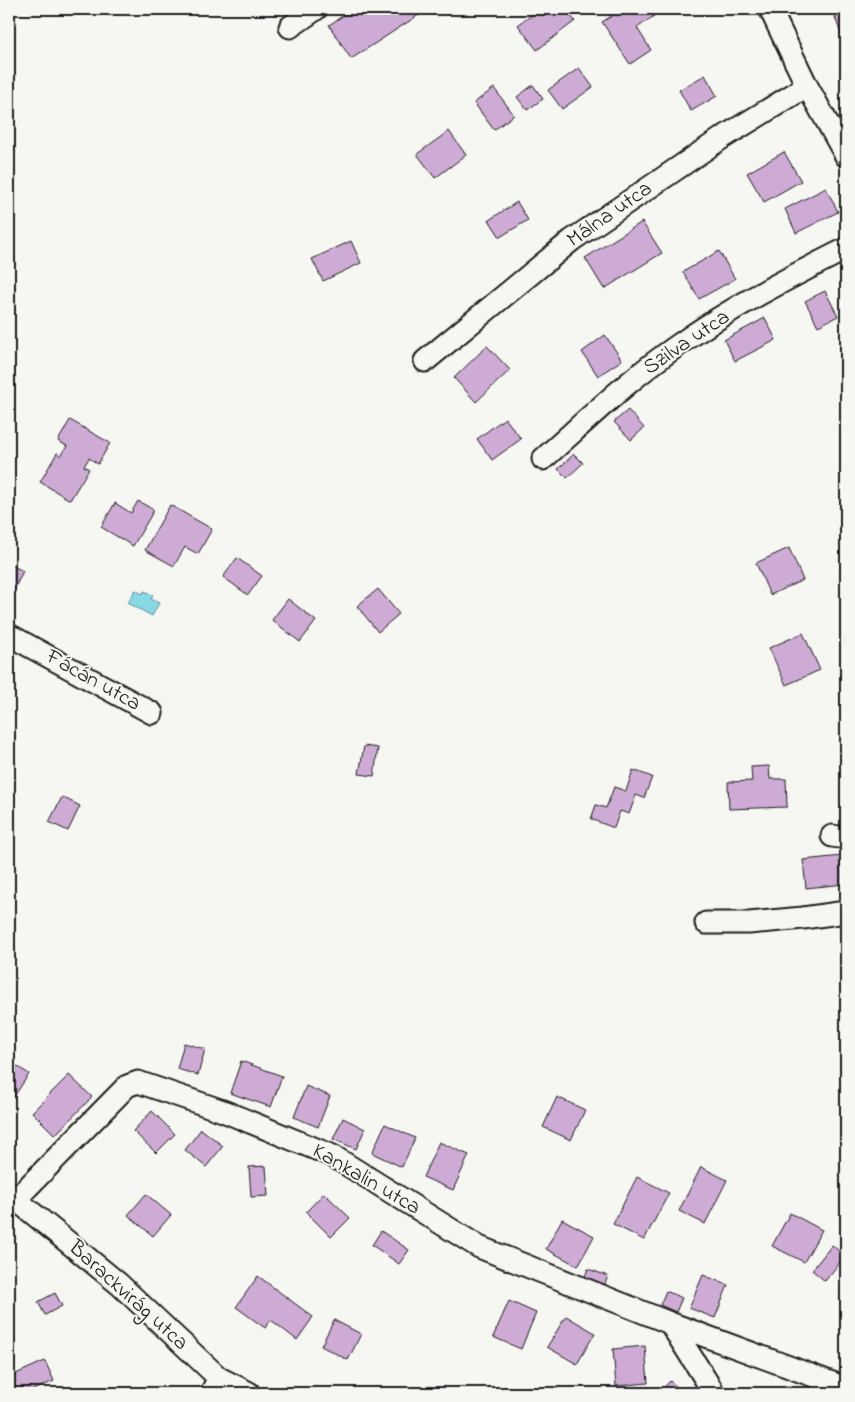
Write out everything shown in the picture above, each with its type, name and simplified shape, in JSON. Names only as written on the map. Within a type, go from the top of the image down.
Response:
[{"type":"street","points":[[290,27],[316,9]]},
{"type":"street","points":[[770,9],[807,86],[846,156]]},
{"type":"street","name":"Málna utca","points":[[425,361],[572,240],[722,138],[807,86]]},
{"type":"street","name":"Szilva utca","points":[[543,459],[638,375],[678,345],[760,294],[846,249]]},
{"type":"street","name":"Fácán utca","points":[[9,635],[152,714]]},
{"type":"street","points":[[706,923],[749,923],[846,912]]},
{"type":"street","name":"Kankalin utca","points":[[12,1196],[127,1086],[138,1082],[222,1111],[333,1156],[479,1247],[670,1323],[846,1388]]},
{"type":"street","name":"Barackvirág utca","points":[[12,1196],[119,1284],[215,1386],[249,1393]]},
{"type":"street","points":[[670,1323],[714,1393]]},
{"type":"water","points":[[135,590],[143,594],[144,591],[153,595],[151,599],[159,603],[152,616],[128,603]]},
{"type":"building","points":[[353,9],[428,9],[351,59],[329,25]]},
{"type":"building","points":[[540,9],[565,9],[575,21],[537,50],[518,25]]},
{"type":"building","points":[[623,9],[649,9],[654,16],[637,28],[651,50],[630,64],[602,22]]},
{"type":"building","points":[[846,12],[846,48],[835,17]]},
{"type":"building","points":[[579,68],[593,87],[562,109],[548,90]]},
{"type":"building","points":[[705,75],[717,96],[691,111],[679,90]]},
{"type":"building","points":[[533,85],[543,99],[527,110],[517,97]]},
{"type":"building","points":[[494,88],[514,115],[494,130],[474,103]]},
{"type":"building","points":[[449,131],[466,155],[435,178],[417,154]]},
{"type":"building","points":[[784,152],[801,181],[764,202],[747,173]]},
{"type":"building","points":[[826,188],[838,212],[796,233],[785,209]]},
{"type":"building","points":[[517,202],[528,220],[500,237],[489,220]]},
{"type":"building","points":[[642,222],[662,253],[604,289],[585,258]]},
{"type":"building","points":[[351,241],[361,263],[323,281],[312,259]]},
{"type":"building","points":[[719,251],[735,279],[699,299],[683,272]]},
{"type":"building","points":[[825,291],[838,316],[818,326],[805,301]]},
{"type":"building","points":[[765,318],[776,340],[735,361],[724,340]]},
{"type":"building","points":[[605,335],[622,360],[598,376],[582,352]]},
{"type":"building","points":[[487,346],[510,370],[476,402],[454,378]]},
{"type":"building","points":[[846,400],[846,412],[842,402]]},
{"type":"building","points":[[628,410],[644,428],[631,440],[614,422]]},
{"type":"building","points":[[505,418],[521,439],[492,460],[477,439]]},
{"type":"building","points":[[70,420],[110,443],[98,464],[89,458],[84,466],[89,469],[70,500],[40,482],[57,453],[61,456],[67,446],[58,441]]},
{"type":"building","points":[[574,454],[583,463],[567,478],[558,469]]},
{"type":"building","points":[[138,501],[154,510],[133,546],[101,527],[115,503],[131,513]]},
{"type":"building","points":[[170,505],[212,529],[198,554],[185,547],[174,566],[145,550]]},
{"type":"building","points":[[789,548],[803,580],[770,595],[756,563]]},
{"type":"building","points":[[237,558],[262,576],[248,595],[223,577]]},
{"type":"building","points":[[9,564],[23,571],[12,594],[9,592]]},
{"type":"building","points":[[378,589],[399,614],[378,632],[357,606]]},
{"type":"building","points":[[288,599],[316,621],[300,642],[272,620]]},
{"type":"building","points":[[803,633],[820,670],[786,685],[769,648]]},
{"type":"building","points":[[364,746],[378,748],[374,776],[359,774]]},
{"type":"building","points":[[769,766],[770,779],[786,779],[787,807],[729,809],[728,782],[752,781],[751,767]]},
{"type":"building","points":[[633,770],[652,777],[644,798],[636,795],[629,814],[620,811],[614,828],[591,819],[596,805],[606,808],[614,787],[626,791]]},
{"type":"building","points":[[62,797],[80,806],[68,831],[49,822]]},
{"type":"building","points":[[842,856],[845,884],[806,888],[803,860]]},
{"type":"building","points":[[184,1043],[205,1049],[198,1075],[177,1069]]},
{"type":"building","points":[[9,1061],[29,1074],[9,1104]]},
{"type":"building","points":[[241,1061],[282,1076],[271,1107],[230,1093]]},
{"type":"building","points":[[69,1075],[92,1097],[55,1135],[32,1112]]},
{"type":"building","points":[[306,1086],[330,1096],[318,1127],[294,1117]]},
{"type":"building","points":[[557,1097],[585,1110],[571,1140],[543,1127]]},
{"type":"building","points":[[152,1111],[175,1134],[156,1153],[133,1131]]},
{"type":"building","points":[[343,1118],[365,1129],[356,1149],[333,1139]]},
{"type":"building","points":[[385,1124],[415,1138],[402,1167],[372,1153]]},
{"type":"building","points":[[201,1129],[223,1146],[206,1167],[185,1150]]},
{"type":"building","points":[[439,1142],[469,1155],[453,1190],[423,1177]]},
{"type":"building","points":[[266,1166],[268,1196],[251,1197],[249,1167]]},
{"type":"building","points":[[701,1167],[727,1180],[705,1224],[679,1211]]},
{"type":"building","points":[[637,1177],[669,1193],[644,1240],[613,1224]]},
{"type":"building","points":[[324,1193],[350,1218],[331,1237],[306,1212]]},
{"type":"building","points":[[146,1194],[171,1215],[153,1236],[128,1215]]},
{"type":"building","points":[[790,1213],[822,1230],[804,1262],[772,1246]]},
{"type":"building","points":[[562,1219],[594,1236],[578,1266],[546,1249]]},
{"type":"building","points":[[381,1231],[409,1250],[399,1264],[372,1245]]},
{"type":"building","points":[[832,1245],[845,1256],[825,1281],[812,1270]]},
{"type":"building","points":[[588,1269],[608,1276],[603,1289],[583,1281]]},
{"type":"building","points":[[703,1275],[728,1285],[715,1318],[689,1308]]},
{"type":"building","points":[[258,1276],[313,1317],[297,1340],[271,1320],[265,1328],[236,1307]]},
{"type":"building","points":[[666,1291],[682,1298],[676,1312],[660,1305]]},
{"type":"building","points":[[55,1293],[62,1306],[45,1315],[38,1302]]},
{"type":"building","points":[[509,1301],[536,1313],[521,1349],[493,1337]]},
{"type":"building","points":[[566,1316],[595,1333],[577,1364],[547,1347]]},
{"type":"building","points":[[334,1320],[361,1334],[348,1360],[321,1346]]},
{"type":"building","points":[[645,1346],[648,1383],[616,1386],[613,1349]]},
{"type":"building","points":[[45,1361],[54,1381],[26,1393],[17,1393],[9,1377]]},
{"type":"building","points":[[670,1381],[684,1393],[659,1393]]}]
